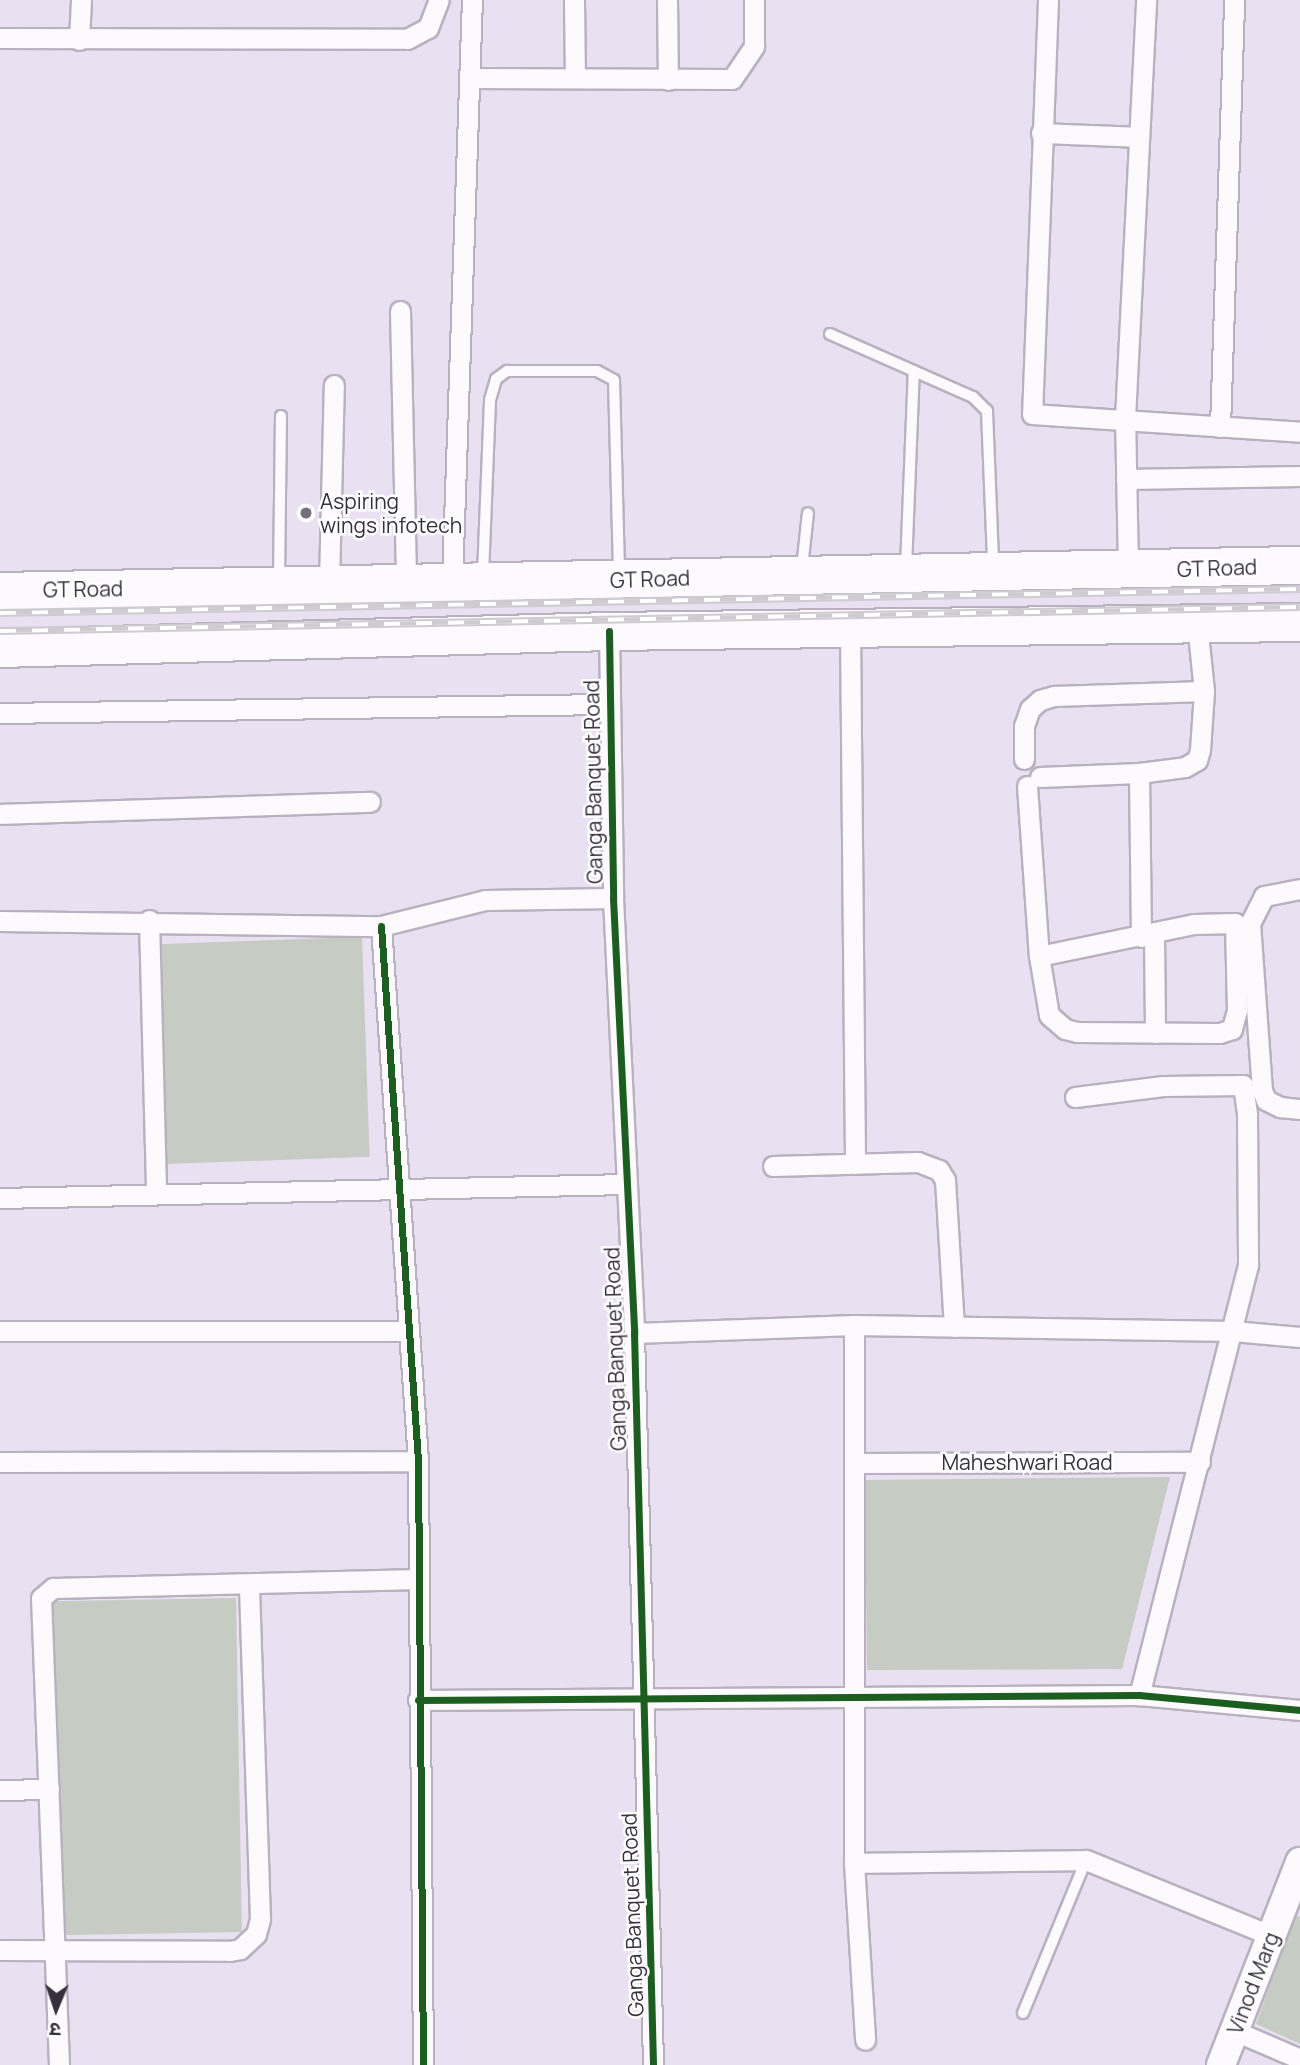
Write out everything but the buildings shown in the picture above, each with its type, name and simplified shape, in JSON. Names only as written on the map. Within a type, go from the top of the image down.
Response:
[{"type":"highway","name":"GT Road","points":[[0,591],[467,580],[619,581],[802,572],[1128,570],[1300,565]]},
{"type":"highway","points":[[1250,567],[1252,622]]},
{"type":"highway","points":[[0,648],[609,631],[1300,622]]},
{"type":"street","points":[[79,40],[80,0]]},
{"type":"street","points":[[0,38],[407,39],[428,29],[439,0]]},
{"type":"street","points":[[467,580],[469,78],[472,0]]},
{"type":"street","points":[[574,0],[575,78]]},
{"type":"street","points":[[667,0],[668,80]]},
{"type":"street","points":[[469,78],[722,82],[741,71],[754,46],[754,0]]},
{"type":"street","points":[[1048,0],[1032,414],[1125,418],[1300,432]]},
{"type":"street","points":[[1128,570],[1125,418],[1146,0]]},
{"type":"street","points":[[1220,426],[1234,0]]},
{"type":"street","points":[[1041,132],[1139,137]]},
{"type":"street","points":[[400,311],[406,581]]},
{"type":"street","points":[[329,583],[334,385]]},
{"type":"street","points":[[1126,479],[1300,475]]},
{"type":"street","points":[[1039,956],[1194,924],[1234,923],[1237,1010],[1232,1029],[1220,1033],[1155,1033],[1065,1029],[1049,1015],[1039,956],[1033,782],[1185,767],[1197,760],[1203,730],[1204,691],[1197,623]]},
{"type":"street","points":[[850,629],[855,1164]]},
{"type":"street","name":"Ganga Banquet Road","points":[[609,631],[613,898],[634,1333],[653,2065]]},
{"type":"street","points":[[1024,758],[1024,726],[1030,709],[1040,700],[1054,696],[1204,691]]},
{"type":"street","points":[[0,713],[608,704]]},
{"type":"street","points":[[1139,773],[1155,1033]]},
{"type":"street","points":[[0,814],[370,802]]},
{"type":"street","points":[[1300,889],[1264,896],[1250,923],[1262,1090],[1266,1100],[1279,1107],[1300,1109]]},
{"type":"street","points":[[0,921],[149,920],[381,926],[485,900],[613,898]]},
{"type":"street","points":[[149,920],[156,1193]]},
{"type":"street","points":[[381,926],[418,1461],[423,2065]]},
{"type":"street","points":[[1075,1097],[1163,1086],[1243,1085],[1248,1265],[1139,1695]]},
{"type":"street","points":[[773,1166],[918,1162],[939,1170],[945,1180],[950,1230],[954,1327]]},
{"type":"street","points":[[0,1198],[401,1185],[625,1184]]},
{"type":"street","points":[[634,1333],[854,1325],[1233,1331],[1300,1337]]},
{"type":"street","points":[[854,1325],[856,1701],[853,1863],[865,2040]]},
{"type":"street","points":[[0,1331],[409,1331]]},
{"type":"street","points":[[0,1462],[418,1461]]},
{"type":"street","name":"Maheshwari Road","points":[[855,1463],[1200,1462]]},
{"type":"street","points":[[59,2065],[40,1607],[46,1592],[419,1579]]},
{"type":"street","points":[[0,1950],[230,1951],[240,1949],[256,1934],[260,1919],[249,1584]]},
{"type":"street","points":[[418,1700],[856,1701],[1139,1695],[1300,1710]]},
{"type":"street","points":[[0,1790],[49,1788]]},
{"type":"street","points":[[853,1863],[1086,1860],[1272,1936]]},
{"type":"street","name":"Vinod Marg","points":[[1222,2065],[1300,1862]]},
{"type":"street","points":[[1234,2031],[1300,2059]]},
{"type":"lane","points":[[830,334],[973,397],[987,411],[993,571]]},
{"type":"lane","points":[[467,580],[490,400],[496,379],[507,371],[597,371],[614,380],[616,390],[619,581]]},
{"type":"lane","points":[[906,571],[914,371]]},
{"type":"lane","points":[[279,584],[281,416]]},
{"type":"lane","points":[[802,572],[808,513]]},
{"type":"lane","points":[[1023,2013],[1086,1860]]},
{"type":"shaded area","points":[[362,937],[370,1157],[165,1164],[157,944]]},
{"type":"shaded area","points":[[1170,1477],[1122,1669],[867,1670],[865,1480]]},
{"type":"shaded area","points":[[236,1598],[242,1932],[57,1935],[51,1601]]},
{"type":"shaded area","points":[[1295,1915],[1300,1917],[1300,2044],[1256,2024]]},
{"type":"railway","points":[[0,613],[1300,589]]},
{"type":"railway","points":[[0,631],[1300,607]]},
{"type":"cycle path","points":[[609,631],[613,898],[634,1333],[653,2065]]},
{"type":"cycle path","points":[[381,926],[418,1461],[423,2065]]},
{"type":"cycle path","points":[[418,1700],[1139,1695],[1300,1710]]},
{"type":"place","name":"Aspiring wings infotech","points":[[306,513]]}]
